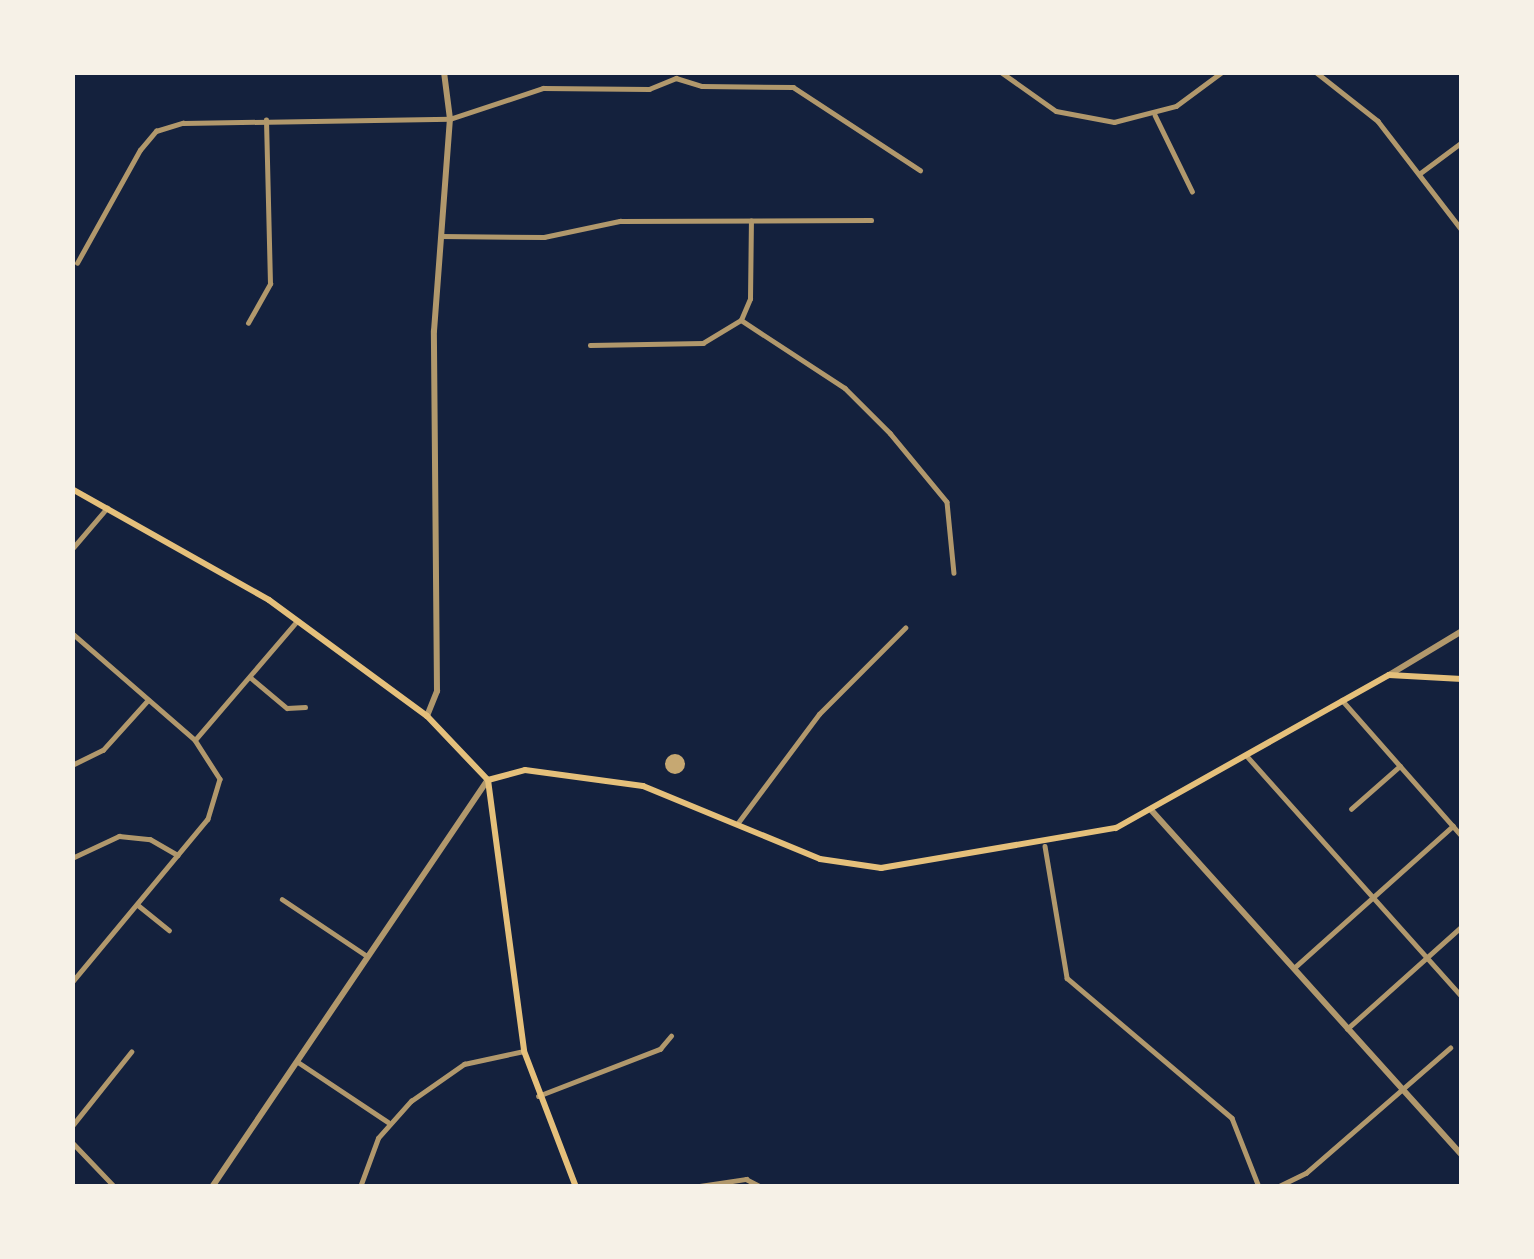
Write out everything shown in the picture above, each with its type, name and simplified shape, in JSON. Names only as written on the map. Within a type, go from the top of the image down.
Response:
[{"type":"main road","points":[[72,489],[297,621],[427,716],[488,780],[524,1051],[575,1187]]},
{"type":"main road","points":[[488,780],[525,770],[643,786],[860,868],[1045,846],[1152,811],[1389,675],[1462,680]]},
{"type":"street","points":[[427,716],[437,692],[434,331],[450,119],[444,72]]},
{"type":"street","points":[[1001,72],[1033,99],[1075,118],[1155,115],[1222,72]]},
{"type":"street","points":[[1208,72],[1214,80]]},
{"type":"street","points":[[1316,72],[1366,109],[1462,230]]},
{"type":"street","points":[[77,263],[156,131],[266,120],[450,119],[543,88],[649,89],[676,78],[702,86],[794,87],[920,170]]},
{"type":"street","points":[[1155,115],[1192,191]]},
{"type":"street","points":[[248,322],[270,284],[266,120]]},
{"type":"street","points":[[1419,174],[1462,142]]},
{"type":"street","points":[[441,236],[544,237],[620,220],[871,220]]},
{"type":"street","points":[[590,345],[703,343],[742,320],[750,299],[751,221]]},
{"type":"street","points":[[742,320],[844,388],[890,433],[947,502],[954,573]]},
{"type":"street","points":[[72,550],[107,508]]},
{"type":"street","points":[[195,740],[297,621]]},
{"type":"street","points":[[737,824],[819,714],[905,628]]},
{"type":"street","points":[[1389,675],[1462,631]]},
{"type":"street","points":[[72,633],[195,740],[216,767],[218,798],[178,855],[72,982]]},
{"type":"street","points":[[250,677],[287,708],[305,707]]},
{"type":"street","points":[[72,765],[103,750],[148,700]]},
{"type":"street","points":[[1342,700],[1462,836]]},
{"type":"street","points":[[1246,755],[1462,997]]},
{"type":"street","points":[[1351,808],[1400,766]]},
{"type":"street","points":[[212,1187],[488,780]]},
{"type":"street","points":[[1152,811],[1460,1149]]},
{"type":"street","points":[[1294,968],[1453,826]]},
{"type":"street","points":[[72,858],[119,836],[150,838],[178,855]]},
{"type":"street","points":[[1045,846],[1067,978],[1232,1118],[1259,1187]]},
{"type":"street","points":[[283,899],[368,956]]},
{"type":"street","points":[[138,905],[169,930]]},
{"type":"street","points":[[1347,1029],[1462,926]]},
{"type":"street","points":[[538,1096],[660,1049],[671,1036]]},
{"type":"street","points":[[1277,1187],[1306,1173],[1450,1048]]},
{"type":"street","points":[[360,1187],[388,1122],[464,1064],[524,1051]]},
{"type":"street","points":[[72,1126],[131,1052]]},
{"type":"street","points":[[298,1062],[388,1122]]},
{"type":"street","points":[[72,1142],[116,1187]]},
{"type":"street","points":[[693,1187],[752,1179],[762,1187]]},
{"type":"building","points":[[675,754],[685,764],[675,774],[665,764]]}]
